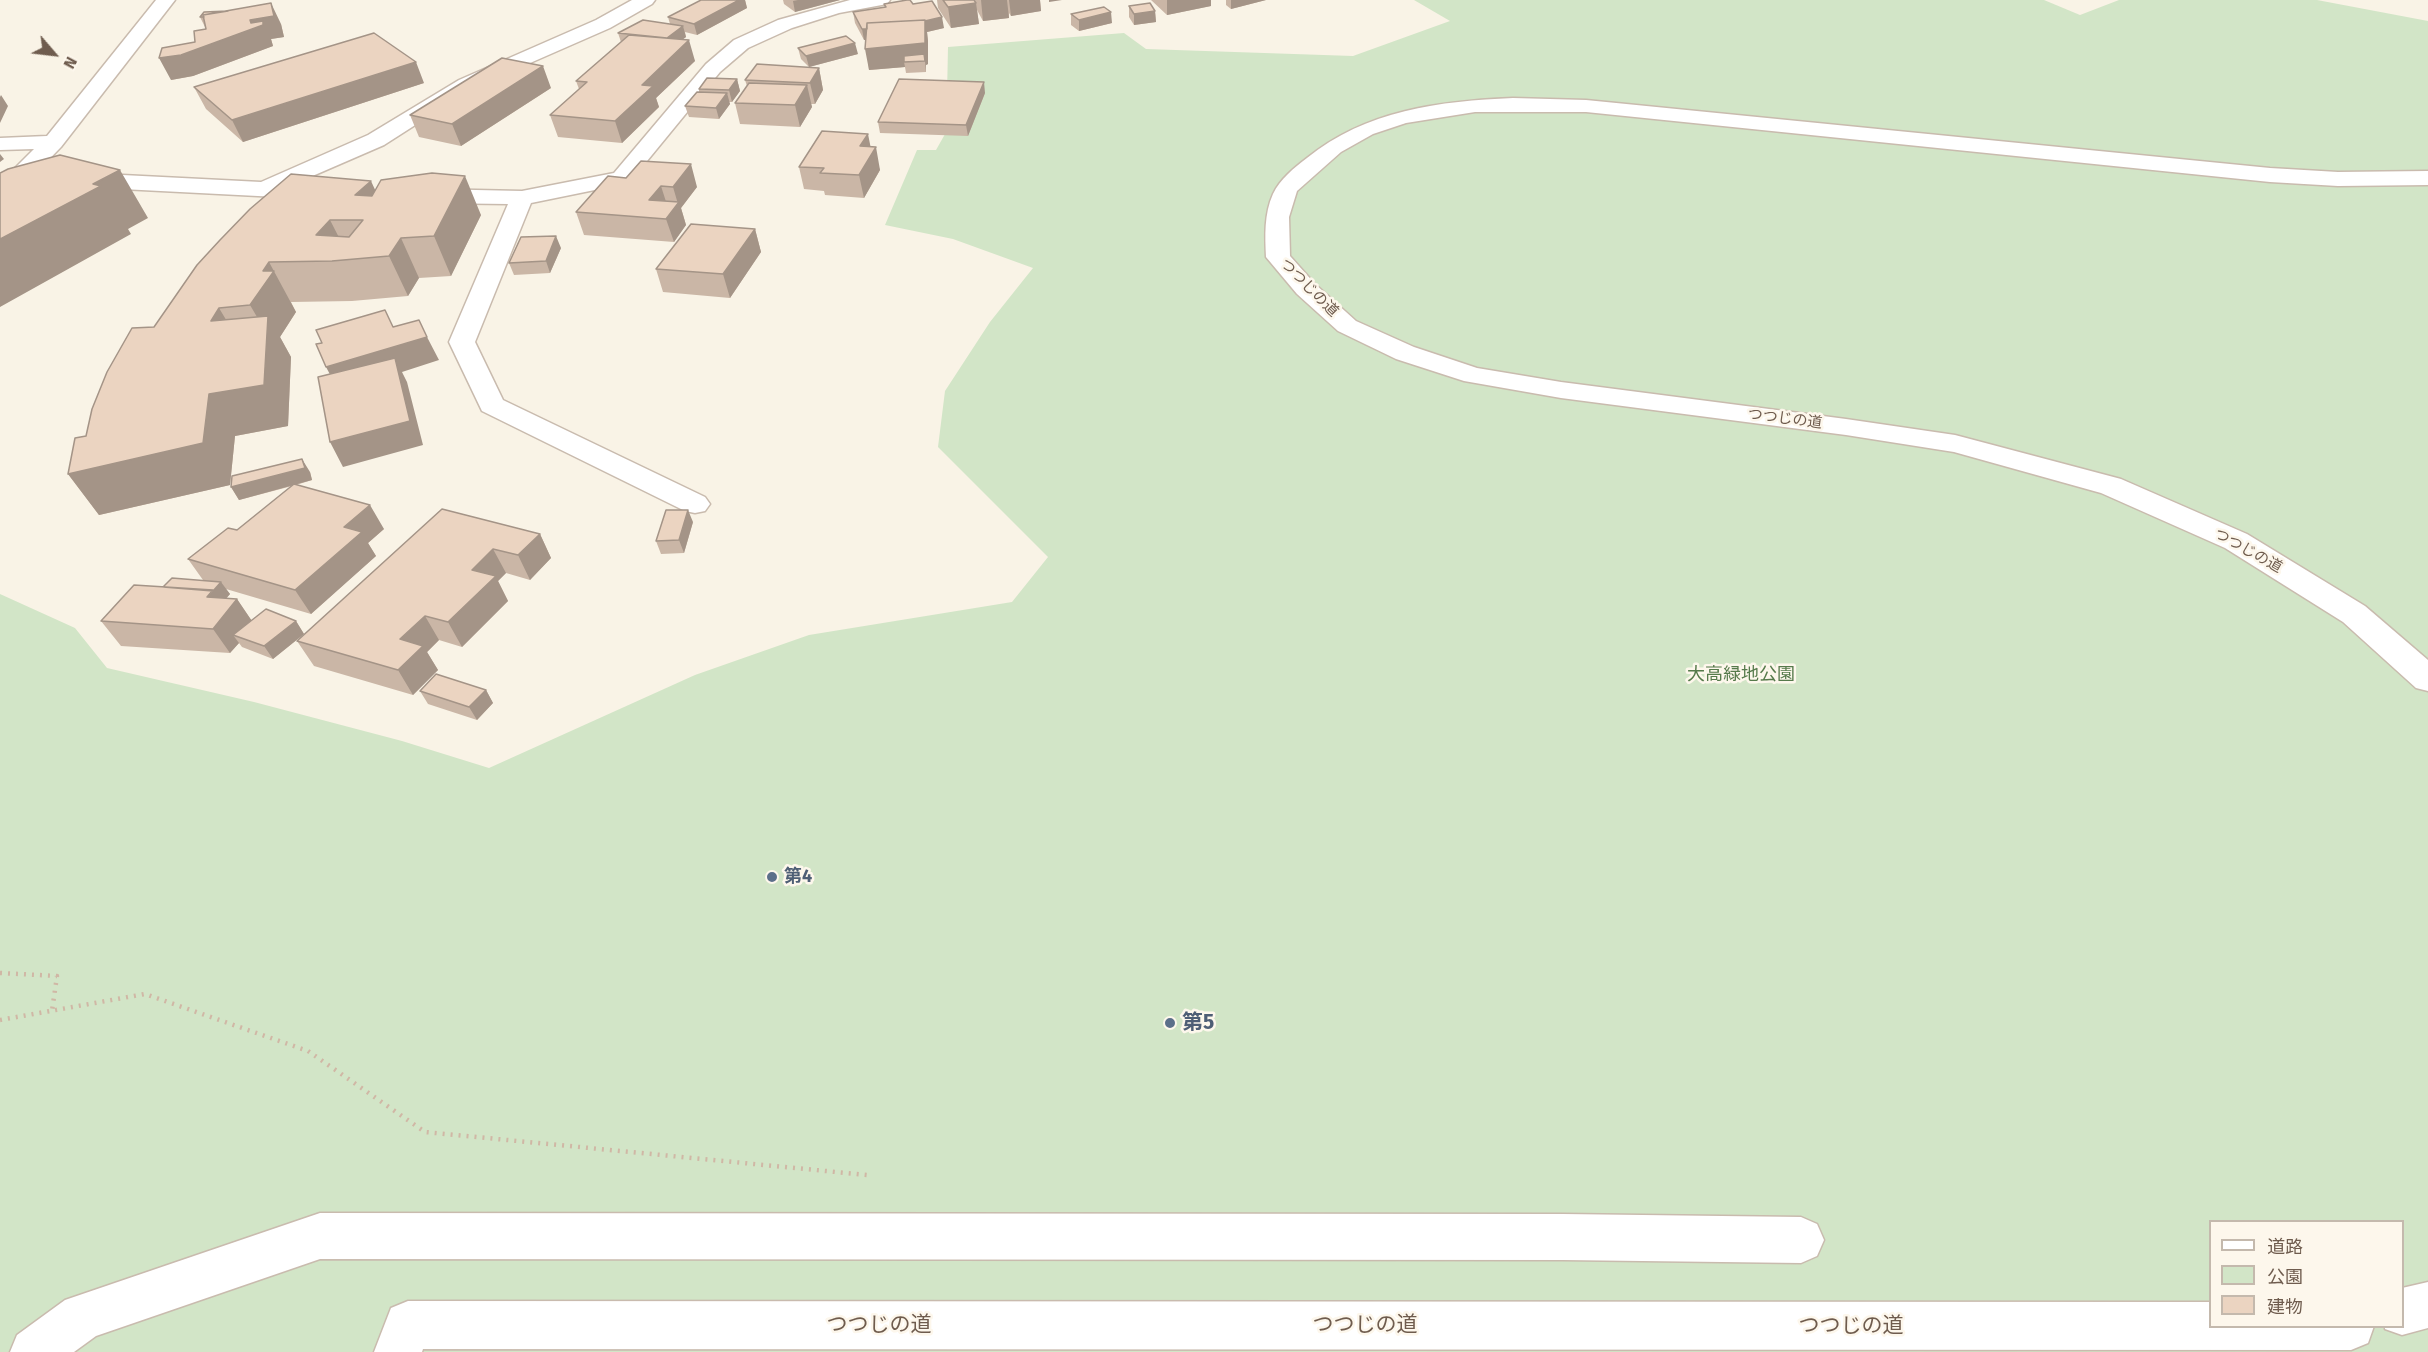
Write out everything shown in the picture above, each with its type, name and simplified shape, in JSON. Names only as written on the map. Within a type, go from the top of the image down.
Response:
[{"type":"street","points":[[0,187],[20,176],[53,142],[166,0]]},
{"type":"street","points":[[262,190],[376,140],[466,84],[603,24],[646,0]]},
{"type":"street","points":[[404,195],[522,198],[621,178],[713,68],[741,44],[785,24],[836,8],[881,0]]},
{"type":"street","name":"つつじの道","points":[[2428,178],[2338,179],[2271,175],[1586,106],[1515,102],[1459,106],[1397,120],[1351,136],[1318,158],[1284,192],[1277,224],[1278,257],[1306,289],[1347,326],[1405,353],[1473,375],[1561,390],[1846,427],[1955,444],[2111,486],[2236,541],[2354,614],[2428,679]]},
{"type":"street","points":[[0,144],[53,142]]},
{"type":"street","points":[[20,176],[43,177]]},
{"type":"street","points":[[66,179],[333,192]]},
{"type":"street","points":[[522,198],[462,342],[492,405],[695,504]]},
{"type":"street","points":[[34,1352],[82,1317],[320,1236],[1800,1240]]},
{"type":"street","points":[[2404,1312],[2428,1305]]},
{"type":"street","name":"つつじの道","points":[[398,1352],[408,1325],[2209,1326]]},
{"type":"path","points":[[0,973],[57,975],[52,1011]]},
{"type":"path","points":[[0,1020],[145,994],[308,1051],[425,1132],[886,1177],[866,1236]]},
{"type":"green space","name":"大高緑地公園","points":[[1414,0],[2044,0],[2080,15],[2119,0],[2317,0],[2428,21],[2428,1352],[0,1352],[0,594],[75,628],[107,668],[254,702],[402,741],[489,768],[695,675],[809,635],[1012,602],[1048,557],[938,447],[945,391],[990,322],[1033,268],[953,239],[885,225],[917,150],[936,150],[966,97],[947,95],[948,47],[1124,33],[1146,49],[1353,56],[1450,21]]},
{"type":"building","points":[[701,0],[739,0],[694,24],[668,17]]},
{"type":"building","points":[[907,0],[913,4],[932,1],[942,17],[925,21],[867,23],[867,29],[862,29],[853,12],[886,7],[884,4]]},
{"type":"building","points":[[943,0],[974,0],[976,3],[948,7]]},
{"type":"building","points":[[271,3],[274,16],[250,20],[251,23],[263,21],[263,25],[181,55],[159,58],[162,48],[195,42],[194,31],[206,29],[203,15]]},
{"type":"building","points":[[1150,3],[1155,11],[1134,14],[1129,6]]},
{"type":"building","points":[[1104,7],[1111,12],[1079,20],[1071,14]]},
{"type":"building","points":[[228,11],[203,15],[204,17],[200,17],[204,12]]},
{"type":"building","points":[[643,20],[683,26],[667,38],[618,33]]},
{"type":"building","points":[[925,20],[925,43],[865,49],[867,23]]},
{"type":"building","points":[[374,33],[416,62],[232,120],[194,87]]},
{"type":"building","points":[[629,35],[689,40],[642,85],[653,86],[615,121],[550,115],[587,82],[576,81]]},
{"type":"building","points":[[846,36],[855,43],[806,56],[798,48]]},
{"type":"building","points":[[924,54],[925,61],[904,62],[904,56]]},
{"type":"building","points":[[502,58],[543,66],[452,124],[410,115]]},
{"type":"building","points":[[757,64],[819,68],[810,83],[745,80]]},
{"type":"building","points":[[707,78],[737,79],[729,90],[699,89]]},
{"type":"building","points":[[899,79],[984,82],[966,125],[878,122]]},
{"type":"building","points":[[749,83],[807,85],[795,105],[735,103]]},
{"type":"building","points":[[697,92],[727,93],[716,108],[685,106]]},
{"type":"building","points":[[822,131],[868,134],[860,146],[876,147],[859,175],[820,173],[824,168],[799,167]]},
{"type":"building","points":[[60,155],[120,170],[93,184],[101,186],[0,239],[0,173]]},
{"type":"building","points":[[641,161],[691,164],[673,187],[661,186],[649,200],[679,202],[666,219],[576,212],[608,176],[626,178]]},
{"type":"building","points":[[432,173],[465,176],[434,236],[401,238],[389,256],[332,261],[269,262],[263,271],[274,271],[250,305],[219,308],[211,321],[268,316],[264,385],[209,394],[203,443],[68,474],[75,438],[86,436],[92,409],[107,372],[132,328],[154,327],[197,265],[250,209],[291,174],[371,181],[355,195],[372,196],[381,180]],"holes":[[[330,220],[363,220],[349,237],[316,235]]]},
{"type":"building","points":[[691,224],[755,229],[723,274],[656,269]]},
{"type":"building","points":[[556,236],[546,261],[509,263],[521,237]]},
{"type":"building","points":[[385,310],[393,327],[419,320],[427,337],[326,367],[316,344],[322,343],[316,330]]},
{"type":"building","points":[[395,358],[410,421],[330,442],[318,377]]},
{"type":"building","points":[[302,459],[305,468],[231,487],[232,476]]},
{"type":"building","points":[[294,484],[370,505],[344,527],[362,532],[295,590],[188,559],[228,528],[237,530]]},
{"type":"building","points":[[442,509],[540,534],[518,555],[493,549],[472,570],[496,576],[448,622],[425,616],[400,639],[423,646],[398,670],[297,641]]},
{"type":"building","points":[[666,510],[688,510],[679,540],[656,541]]},
{"type":"building","points":[[172,578],[221,582],[213,591],[163,587]]},
{"type":"building","points":[[134,585],[213,590],[207,597],[237,599],[213,629],[101,621]]},
{"type":"building","points":[[266,609],[296,621],[264,646],[233,635]]},
{"type":"building","points":[[436,674],[486,690],[469,707],[420,691]]},
{"type":"place","name":"第4","points":[[772,877]]},
{"type":"place","name":"第5","points":[[1170,1023]]}]
